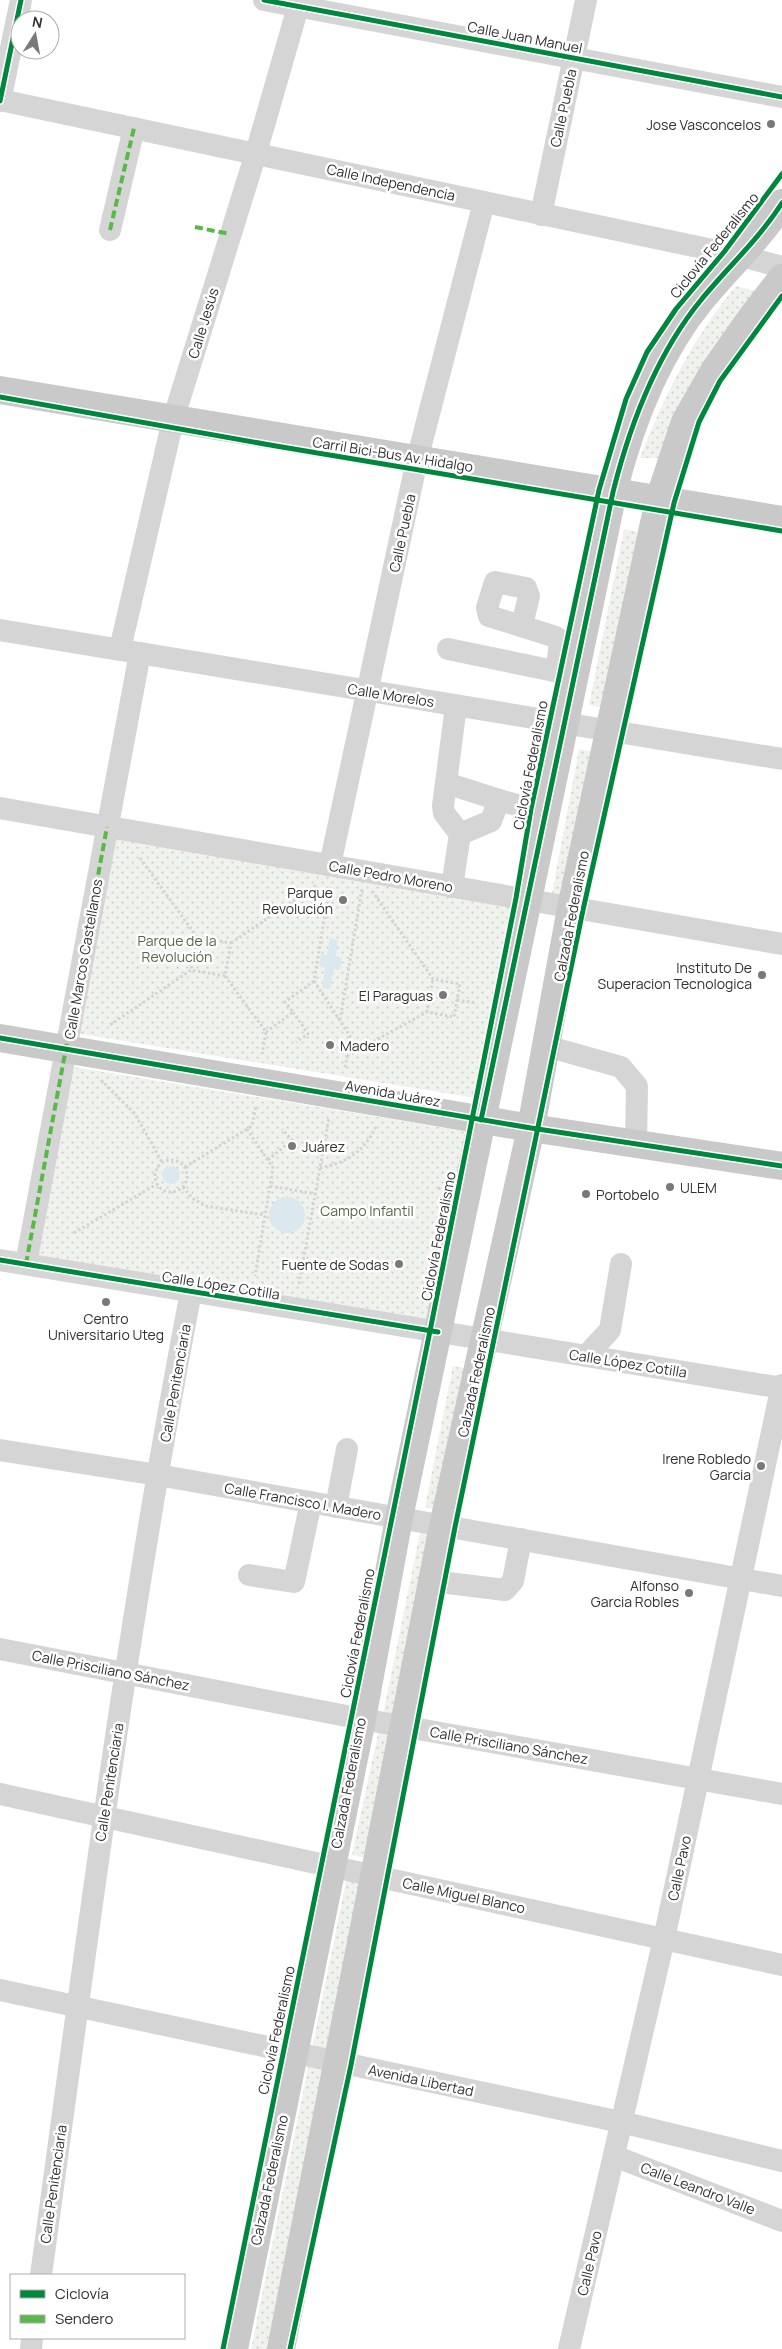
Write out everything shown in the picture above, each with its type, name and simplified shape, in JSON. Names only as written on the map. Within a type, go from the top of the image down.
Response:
[{"type":"main road","name":"Calzada Federalismo","points":[[234,2349],[362,1719],[399,1518],[564,723],[565,673],[624,447],[639,406],[666,351],[700,301],[769,223],[782,203]]},
{"type":"main road","name":"Calzada Federalismo","points":[[282,2349],[373,1875],[443,1526],[531,1128],[571,908],[659,500],[685,422],[714,371],[782,278]]},
{"type":"main road","points":[[0,390],[782,520]]},
{"type":"main road","name":"Avenida Juárez","points":[[0,1038],[481,1120],[782,1166]]},
{"type":"street","points":[[0,101],[21,0]]},
{"type":"street","name":"Calle Juan Manuel","points":[[264,0],[300,3],[574,58],[782,97]]},
{"type":"street","name":"Calle Puebla","points":[[541,215],[586,0]]},
{"type":"street","name":"Calle Jesús","points":[[130,651],[173,420],[256,153],[300,3]]},
{"type":"street","name":"Calle Independencia","points":[[0,101],[256,153],[741,256],[782,267]]},
{"type":"street","points":[[110,230],[134,128]]},
{"type":"street","name":"Calle Puebla","points":[[327,876],[417,460],[484,202]]},
{"type":"street","points":[[448,649],[565,673],[559,642],[556,637],[522,625]]},
{"type":"street","name":"Calle Morelos","points":[[0,630],[782,759]]},
{"type":"street","name":"Calle Marcos Castellanos","points":[[26,1264],[107,827],[130,651]]},
{"type":"street","points":[[452,887],[460,834],[444,813],[456,706]]},
{"type":"street","points":[[446,783],[546,813]]},
{"type":"street","points":[[460,834],[491,821],[499,800]]},
{"type":"street","name":"Calle Pedro Moreno","points":[[0,808],[107,827],[327,876],[452,887],[782,944]]},
{"type":"street","points":[[546,1046],[621,1067],[637,1086],[636,1144]]},
{"type":"street","name":"Calle López Cotilla","points":[[0,1260],[782,1387]]},
{"type":"street","points":[[586,1356],[610,1330],[622,1264]]},
{"type":"street","name":"Calle Penitenciaria","points":[[41,2274],[103,1817],[158,1474],[191,1292]]},
{"type":"street","name":"Calle Pavo","points":[[569,2349],[664,1939],[782,1387]]},
{"type":"street","name":"Calle Francisco I. Madero","points":[[0,1450],[158,1474],[782,1586]]},
{"type":"street","points":[[336,1507],[347,1450]]},
{"type":"street","points":[[249,1575],[294,1582],[311,1502]]},
{"type":"street","points":[[432,1581],[505,1590],[513,1582],[521,1539]]},
{"type":"street","name":"Calle Prisciliano Sánchez","points":[[0,1649],[362,1719],[782,1794]]},
{"type":"street","name":"Calle Miguel Blanco","points":[[0,1794],[782,1965]]},
{"type":"street","name":"Avenida Libertad","points":[[0,1990],[621,2122],[782,2161]]},
{"type":"street","name":"Calle Leandro Valle","points":[[614,2156],[782,2221]]},
{"type":"path","points":[[140,858],[197,937],[231,943]]},
{"type":"path","points":[[225,976],[231,943],[327,876]]},
{"type":"path","points":[[327,876],[314,981],[350,1036],[346,1068]]},
{"type":"path","points":[[340,1020],[362,888]]},
{"type":"path","points":[[371,889],[433,979],[427,1012]]},
{"type":"path","points":[[191,970],[197,937]]},
{"type":"path","points":[[110,1025],[191,970],[225,976],[266,1032]]},
{"type":"path","points":[[347,1056],[427,1012],[454,1017],[460,984],[433,979]]},
{"type":"path","points":[[296,1042],[308,1034],[285,1002],[314,981]]},
{"type":"path","points":[[457,1000],[476,1003]]},
{"type":"path","points":[[262,1054],[266,1032],[293,1012]]},
{"type":"path","points":[[101,1080],[135,1114],[162,1162]]},
{"type":"path","points":[[185,1167],[252,1126],[256,1106]]},
{"type":"path","points":[[300,1284],[329,1118]]},
{"type":"path","points":[[320,1168],[336,1164],[355,1155],[368,1141],[376,1126]]},
{"type":"path","points":[[247,1129],[273,1168],[255,1276]]},
{"type":"path","points":[[268,1160],[292,1140],[282,1129]]},
{"type":"path","points":[[172,1159],[182,1163],[185,1167],[187,1178],[183,1187],[178,1191],[168,1192],[157,1184],[155,1171],[162,1162],[172,1159]]},
{"type":"path","points":[[74,1233],[157,1184]]},
{"type":"path","points":[[270,1186],[316,1194]]},
{"type":"path","points":[[183,1187],[192,1198],[205,1206],[265,1215]]},
{"type":"path","points":[[438,1188],[445,1190]]},
{"type":"green space","points":[[736,286],[760,292],[661,458],[640,458],[659,412],[681,368],[706,326]]},
{"type":"green space","points":[[624,529],[644,533],[609,709],[589,705]]},
{"type":"green space","points":[[579,749],[598,753],[571,896],[552,893]]},
{"type":"green space","name":"Parque de la Revolución","points":[[96,832],[520,909],[482,1099],[62,1031]]},
{"type":"green space","name":"Campo Infantil","points":[[56,1064],[475,1133],[437,1320],[23,1256]]},
{"type":"green space","points":[[453,1366],[472,1370],[443,1511],[425,1507]]},
{"type":"green space","points":[[421,1528],[440,1532],[402,1717],[383,1714]]},
{"type":"green space","points":[[379,1729],[398,1733],[371,1859],[352,1855]]},
{"type":"green space","points":[[348,1872],[368,1876],[332,2053],[312,2049]]},
{"type":"green space","points":[[309,2063],[330,2068],[272,2349],[251,2349]]},
{"type":"shaded area","points":[[330,938],[338,940],[336,957],[342,958],[340,970],[334,969],[330,989],[322,988],[325,968],[319,966],[321,954],[327,955]]},
{"type":"shaded area","points":[[167,1166],[175,1166],[180,1171],[178,1182],[167,1184],[162,1179],[162,1171]]},
{"type":"shaded area","points":[[287,1197],[300,1202],[305,1215],[300,1228],[287,1233],[274,1228],[269,1215],[274,1202]]},
{"type":"marked path","points":[[110,230],[134,128]]},
{"type":"marked path","points":[[195,227],[230,234]]},
{"type":"marked path","points":[[26,1264],[107,827]]},
{"type":"cycle path","points":[[0,101],[21,0]]},
{"type":"cycle path","points":[[264,0],[782,97]]},
{"type":"cycle path","name":"Ciclovía Federalismo","points":[[223,2349],[429,1336],[516,898],[531,809],[599,490],[626,399],[647,352],[676,309],[724,252],[782,174]]},
{"type":"cycle path","points":[[481,1120],[613,492],[636,416],[658,367],[685,321],[711,288],[763,229],[782,203]]},
{"type":"cycle path","points":[[290,2349],[351,2065],[455,1527],[583,910],[674,503],[699,422],[720,381],[782,296]]},
{"type":"cycle path","name":"Carril Bici-Bus Av. Hidalgo","points":[[0,397],[276,446],[782,531]]},
{"type":"cycle path","points":[[0,1038],[531,1128],[782,1166]]},
{"type":"cycle path","points":[[0,1260],[438,1332]]},
{"type":"place","name":"Jose Vasconcelos","points":[[771,124]]},
{"type":"place","name":"Parque Revolución","points":[[343,900]]},
{"type":"place","name":"Instituto De Superacion Tecnologica","points":[[762,975]]},
{"type":"place","name":"El Paraguas","points":[[443,995]]},
{"type":"place","name":"Madero","points":[[330,1045]]},
{"type":"place","name":"Juárez","points":[[292,1146]]},
{"type":"place","name":"ULEM","points":[[670,1187]]},
{"type":"place","name":"Portobelo","points":[[586,1194]]},
{"type":"place","name":"Fuente de Sodas","points":[[399,1264]]},
{"type":"place","name":"Centro Universitario Uteg","points":[[106,1302]]},
{"type":"place","name":"Irene Robledo Garcia","points":[[761,1466]]},
{"type":"place","name":"Alfonso Garcia Robles","points":[[689,1593]]}]
